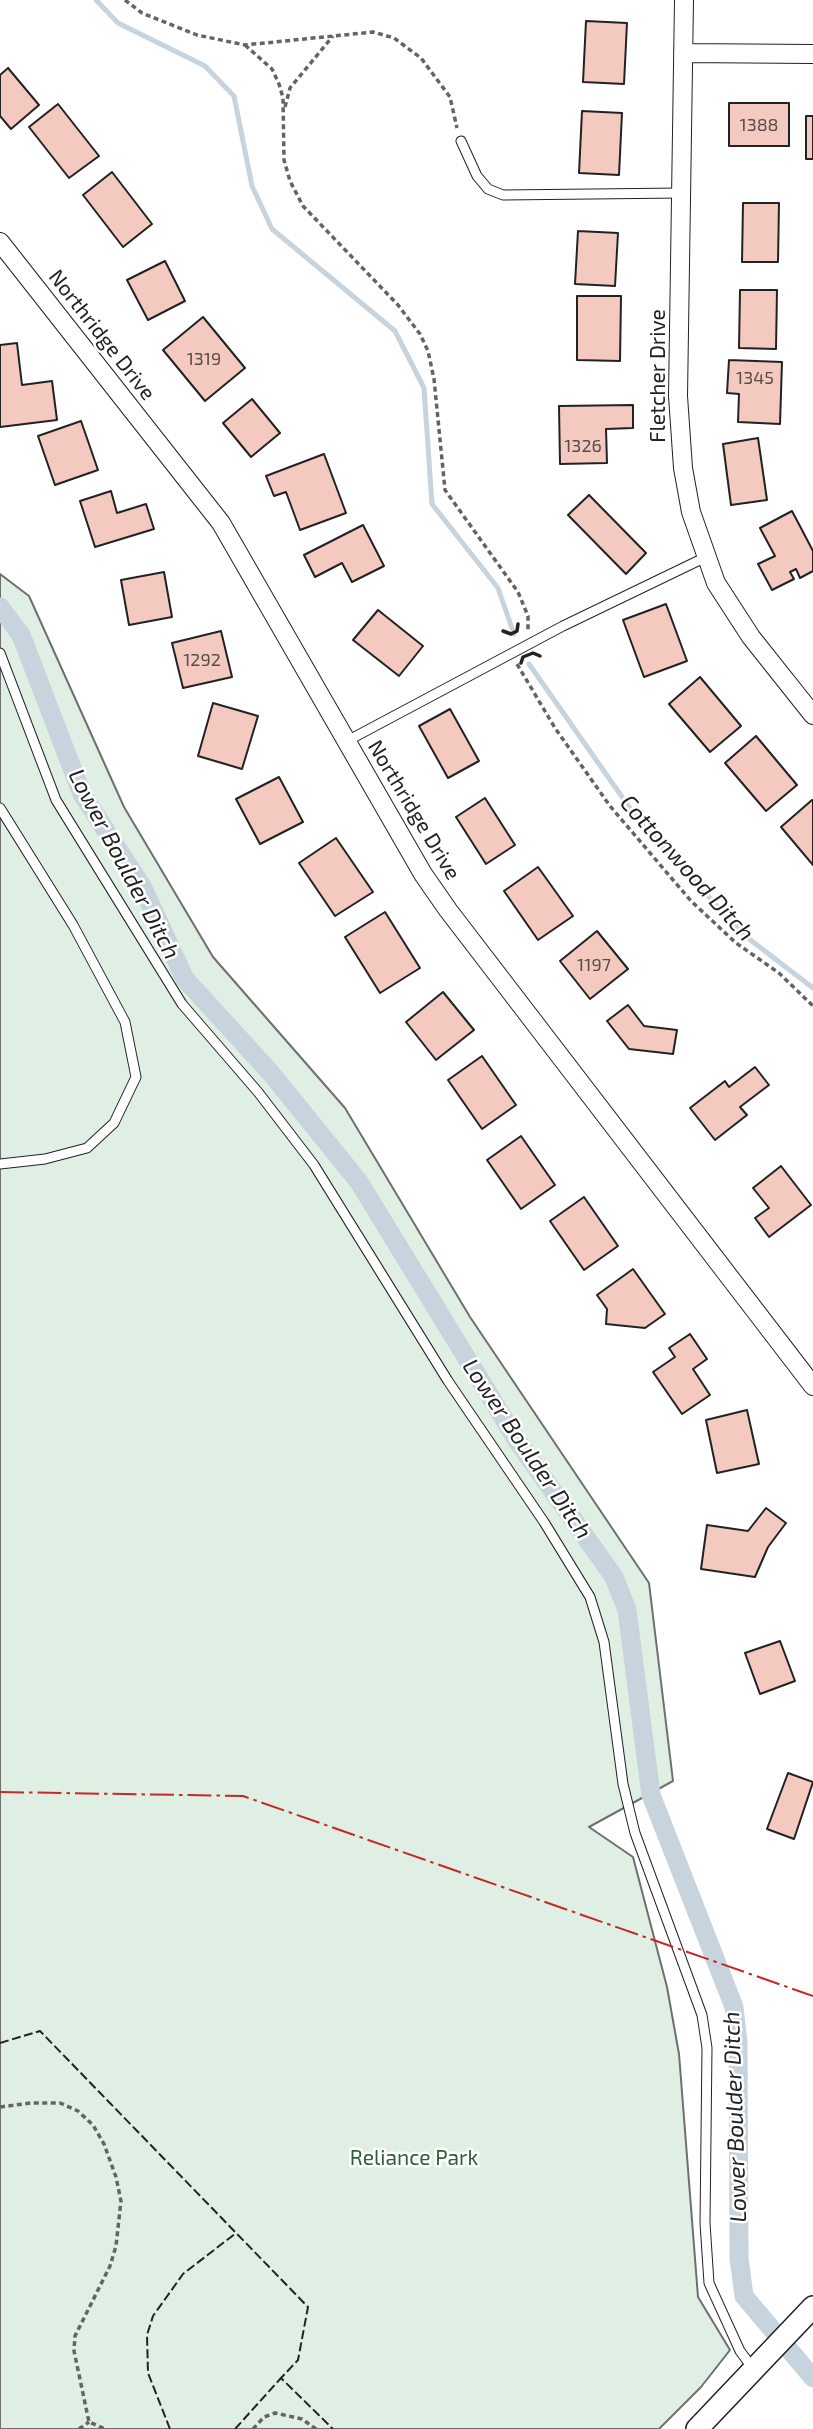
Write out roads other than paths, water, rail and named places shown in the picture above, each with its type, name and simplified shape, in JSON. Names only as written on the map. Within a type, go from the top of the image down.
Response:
[{"type":"street","name":"Fletcher Drive","points":[[684,0],[680,440],[691,512],[706,557],[732,610],[813,715]]},
{"type":"street","points":[[683,53],[813,54]]},
{"type":"street","name":"Northridge Drive","points":[[0,242],[220,523],[423,874],[448,910],[813,1386]]},
{"type":"street","points":[[697,2429],[813,2307]]},
{"type":"lane","points":[[461,141],[482,183],[488,190],[503,195],[681,193]]},
{"type":"lane","points":[[347,741],[656,578],[706,557]]},
{"type":"lane","points":[[0,653],[56,800],[182,1004],[258,1092],[314,1165],[448,1381],[590,1597],[604,1642],[623,1783],[635,1833],[704,2026],[707,2048],[705,2223],[709,2283],[740,2351],[762,2363]]},
{"type":"lane","points":[[0,808],[73,925],[125,1022],[136,1077],[114,1123],[86,1147],[45,1159],[0,1164]]},
{"type":"waterway","name":"Cottonwood Ditch","points":[[96,0],[118,23],[205,66],[234,96],[252,186],[272,229],[395,331],[424,388],[432,504],[498,588],[514,634]]},
{"type":"waterway","name":"Lower Boulder Ditch","points":[[0,607],[21,635],[82,794],[143,888],[185,979],[270,1072],[359,1182],[518,1442],[614,1577],[627,1610],[651,1795],[734,2007],[738,2043],[739,2258],[744,2296],[813,2378]]},
{"type":"waterway","name":"Cottonwood Ditch","points":[[529,664],[641,824],[744,935],[813,988]]},
{"type":"park label","name":"Reliance Park","points":[[414,2158]]}]
